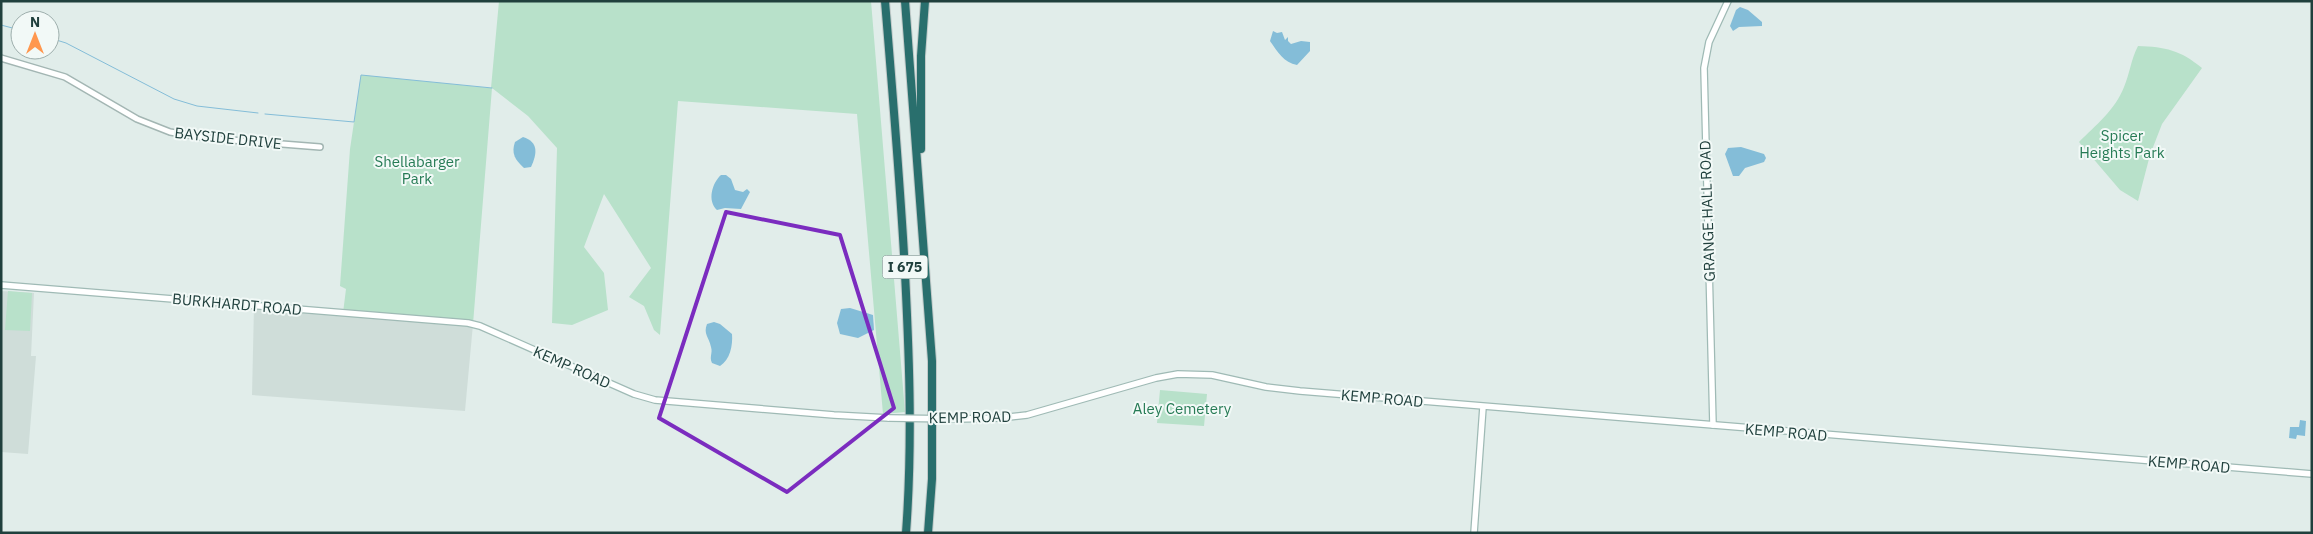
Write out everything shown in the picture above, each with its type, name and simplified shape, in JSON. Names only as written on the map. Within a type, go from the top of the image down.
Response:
[{"type":"highway","name":"I 675","points":[[885,1],[897,147],[909,344],[911,428],[906,533]]},
{"type":"highway","name":"I 675","points":[[905,1],[932,361],[932,479],[928,533]]},
{"type":"highway","points":[[921,206],[921,56],[926,1]]},
{"type":"main road","name":"GRANGE HALL ROAD","points":[[1712,426],[1704,68],[1709,42],[1728,1]]},
{"type":"main road","name":"BURKHARDT ROAD","points":[[1,285],[473,324]]},
{"type":"main road","name":"KEMP ROAD","points":[[473,324],[634,394],[655,400],[834,416],[985,419],[1026,415],[1156,378],[1178,374],[1212,375],[1274,388],[1483,407],[2312,474]]},
{"type":"main road","points":[[1474,533],[1483,407]]},
{"type":"street","name":"BAYSIDE DRIVE","points":[[1,58],[64,77],[137,119],[170,132],[207,138],[320,147]]},
{"type":"highlighted area","points":[[726,212],[840,235],[894,408],[787,492],[659,418]]},
{"type":"shaded area","points":[[1,291],[34,293],[31,356],[36,356],[28,454],[1,452]]},
{"type":"shaded area","points":[[254,306],[473,324],[465,411],[252,395]]},
{"type":"green space","name":"Shellabarger Park","points":[[499,1],[871,1],[905,412],[883,414],[857,114],[678,101],[660,335],[654,330],[644,306],[629,297],[651,268],[604,194],[584,247],[604,273],[608,310],[572,325],[552,323],[557,148],[528,116],[492,88],[473,324],[343,313],[346,289],[340,286],[350,149],[361,75],[491,88]]},
{"type":"green space","name":"Spicer Heights Park","points":[[2138,46],[2157,47],[2179,53],[2202,68],[2162,124],[2150,155],[2138,201],[2120,190],[2079,142],[2116,103],[2128,77]]},
{"type":"green space","points":[[8,291],[32,293],[30,331],[5,330]]},
{"type":"green space","name":"Aley Cemetery","points":[[1160,390],[1207,394],[1204,426],[1157,423]]},
{"type":"water","points":[[1740,7],[1748,10],[1762,22],[1762,26],[1739,27],[1733,31],[1730,26],[1736,10]]},
{"type":"water","points":[[1273,31],[1277,33],[1282,32],[1285,40],[1288,37],[1288,41],[1291,44],[1301,41],[1310,42],[1310,51],[1297,65],[1288,62],[1270,41]]},
{"type":"water","points":[[523,137],[534,145],[535,158],[531,167],[524,168],[516,159],[514,153],[515,142]]},
{"type":"water","points":[[1741,147],[1764,154],[1766,158],[1764,162],[1745,168],[1739,176],[1733,176],[1725,154],[1728,148]]},
{"type":"water","points":[[721,175],[726,175],[731,179],[735,190],[743,192],[747,189],[750,192],[741,209],[725,208],[717,210],[714,206],[711,197],[713,187]]},
{"type":"water","points":[[850,308],[873,315],[874,330],[858,338],[840,334],[837,323],[841,309]]},
{"type":"water","points":[[714,322],[720,324],[732,334],[730,352],[720,366],[712,363],[710,344],[706,333],[707,324]]},
{"type":"water","points":[[2300,420],[2306,421],[2305,436],[2297,435],[2296,439],[2289,438],[2290,427],[2299,427]]},
{"type":"waterway","points":[[1,25],[10,27]]},
{"type":"waterway","points":[[60,41],[174,99],[197,106],[258,113]]},
{"type":"waterway","points":[[265,114],[354,122],[361,75],[492,88]]}]
